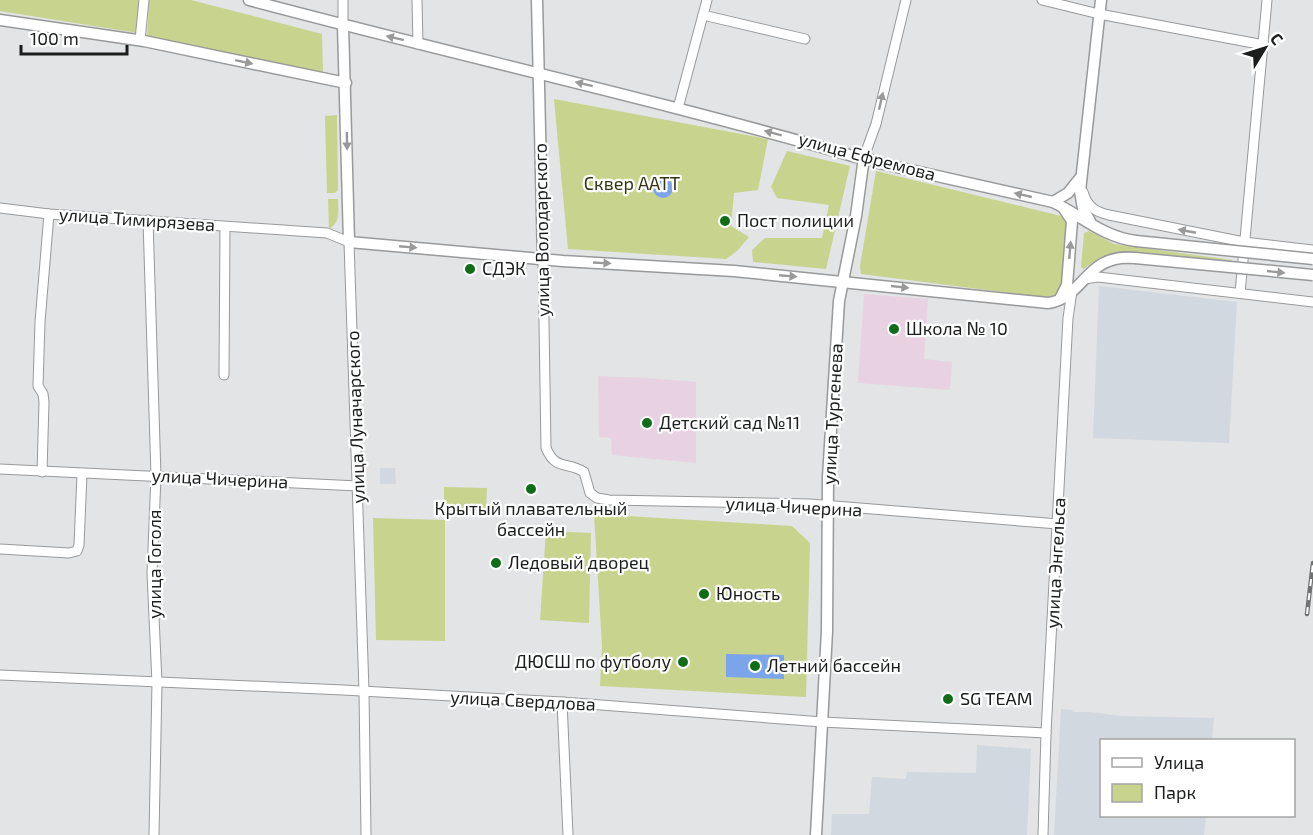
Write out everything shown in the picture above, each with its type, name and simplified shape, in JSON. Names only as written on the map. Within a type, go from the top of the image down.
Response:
[{"type":"main road","name":"улица Ефремова","points":[[249,0],[418,44],[539,72],[856,157],[864,157],[879,163],[1054,203],[1114,237],[1313,259]]},
{"type":"main road","name":"улица Володарского","points":[[537,0],[543,259]]},
{"type":"main road","points":[[1094,226],[1081,204],[1081,175],[1101,0]]},
{"type":"main road","points":[[0,20],[140,40],[346,83]]},
{"type":"main road","name":"улица Луначарского","points":[[343,25],[349,242]]},
{"type":"main road","name":"улица Тургенева","points":[[816,835],[827,632],[832,405],[842,281],[856,216],[864,157]]},
{"type":"main road","points":[[1052,302],[1064,293],[1067,285],[1072,221],[1066,210],[1054,203],[1068,193],[1081,175]]},
{"type":"main road","points":[[349,242],[543,259],[734,270],[1052,302],[1076,287],[1103,262],[1116,258],[1313,275]]},
{"type":"street","points":[[140,40],[144,0]]},
{"type":"street","name":"улица Луначарского","points":[[343,0],[343,25]]},
{"type":"street","points":[[417,0],[418,44]]},
{"type":"street","points":[[678,108],[707,0]]},
{"type":"street","name":"улица Тургенева","points":[[864,157],[876,124],[906,0]]},
{"type":"street","points":[[1042,0],[1099,14],[1264,45]]},
{"type":"street","points":[[1240,293],[1267,0]]},
{"type":"street","points":[[703,15],[805,39]]},
{"type":"street","points":[[1081,175],[1086,200],[1099,213],[1244,242],[1313,250]]},
{"type":"street","name":"улица Тимирязева","points":[[0,208],[49,214],[327,233],[349,242]]},
{"type":"street","name":"улица Тимирязева","points":[[42,472],[44,402],[43,394],[38,386],[39,344],[49,214]]},
{"type":"street","name":"улица Гоголя","points":[[148,220],[156,476],[152,573],[157,683],[154,835]]},
{"type":"street","name":"улица Тимирязева","points":[[225,227],[225,375]]},
{"type":"street","name":"улица Луначарского","points":[[349,242],[364,692],[366,835]]},
{"type":"street","name":"улица Володарского","points":[[543,259],[546,448],[550,458]]},
{"type":"street","points":[[1076,287],[1095,276],[1124,281]]},
{"type":"street","points":[[1068,318],[1076,298],[1088,284],[1098,280],[1313,302]]},
{"type":"street","name":"улица Энгельса","points":[[1043,835],[1046,733],[1068,318],[1076,287]]},
{"type":"street","points":[[1052,302],[1061,308],[1068,318]]},
{"type":"street","name":"улица Чичерина","points":[[550,458],[557,464],[577,467],[584,471],[590,493],[603,499],[637,502],[810,504],[1058,525]]},
{"type":"street","name":"улица Чичерина","points":[[0,470],[358,486]]},
{"type":"street","points":[[0,549],[69,553],[77,551],[82,474]]},
{"type":"street","name":"улица Свердлова","points":[[0,675],[562,702],[822,722],[1046,733]]},
{"type":"street","points":[[562,702],[568,835]]},
{"type":"shaded area","points":[[1099,286],[1237,302],[1229,443],[1093,438]]},
{"type":"shaded area","name":"Школа № 10","points":[[864,294],[928,299],[924,359],[952,362],[950,390],[858,383]]},
{"type":"shaded area","name":"Детский сад №11","points":[[598,376],[696,382],[696,463],[612,455],[611,438],[599,437]]},
{"type":"shaded area","points":[[380,468],[395,468],[396,484],[380,484]]},
{"type":"shaded area","points":[[1061,709],[1121,716],[1214,718],[1212,739],[1100,739],[1100,817],[1206,817],[1204,835],[1054,835]]},
{"type":"shaded area","points":[[977,745],[1031,749],[1027,835],[831,835],[832,814],[869,814],[872,777],[906,779],[907,772],[976,773]]},
{"type":"green space","points":[[0,0],[140,0],[138,33],[0,11]]},
{"type":"green space","points":[[149,0],[191,0],[322,34],[323,73],[147,38]]},
{"type":"green space","name":"Сквер ААТТ","points":[[554,99],[768,139],[758,190],[734,193],[731,226],[749,237],[726,259],[568,249]]},
{"type":"green space","points":[[337,115],[338,190],[335,193],[327,193],[325,116]]},
{"type":"green space","points":[[787,151],[850,166],[826,269],[753,262],[752,250],[765,238],[822,238],[829,205],[777,198],[771,187]]},
{"type":"green space","points":[[876,171],[1061,216],[1069,228],[1067,268],[1061,287],[1049,298],[861,274],[860,266]]},
{"type":"green space","points":[[328,199],[338,199],[337,220],[329,229]]},
{"type":"green space","points":[[1089,231],[1114,244],[1232,260],[1232,264],[1117,252],[1101,257],[1083,269],[1081,267],[1084,233]]},
{"type":"green space","points":[[444,487],[487,488],[486,509],[444,508]]},
{"type":"green space","name":"Юность","points":[[594,514],[792,526],[810,543],[806,697],[600,686],[602,646]]},
{"type":"green space","points":[[373,518],[445,520],[445,641],[376,640]]},
{"type":"green space","points":[[546,531],[591,533],[589,623],[540,620]]},
{"type":"water","points":[[663,178],[670,181],[673,188],[670,195],[663,198],[656,195],[653,188],[656,181]]},
{"type":"water","name":"Летний бассейн","points":[[726,654],[784,655],[784,679],[726,677]]},
{"type":"railway","points":[[1307,614],[1313,563]]},
{"type":"place","name":"Пост полиции","points":[[725,221]]},
{"type":"place","name":"СДЭК","points":[[470,269]]},
{"type":"place","name":"Школа № 10","points":[[894,329]]},
{"type":"place","name":"Детский сад №11","points":[[647,423]]},
{"type":"place","name":"Крытый плавательный бассейн","points":[[531,489]]},
{"type":"place","name":"Ледовый дворец","points":[[496,563]]},
{"type":"place","name":"Юность","points":[[704,594]]},
{"type":"place","name":"ДЮСШ по футболу","points":[[683,662]]},
{"type":"place","name":"Летний бассейн","points":[[755,666]]},
{"type":"place","name":"SG TEAM","points":[[948,699]]}]
